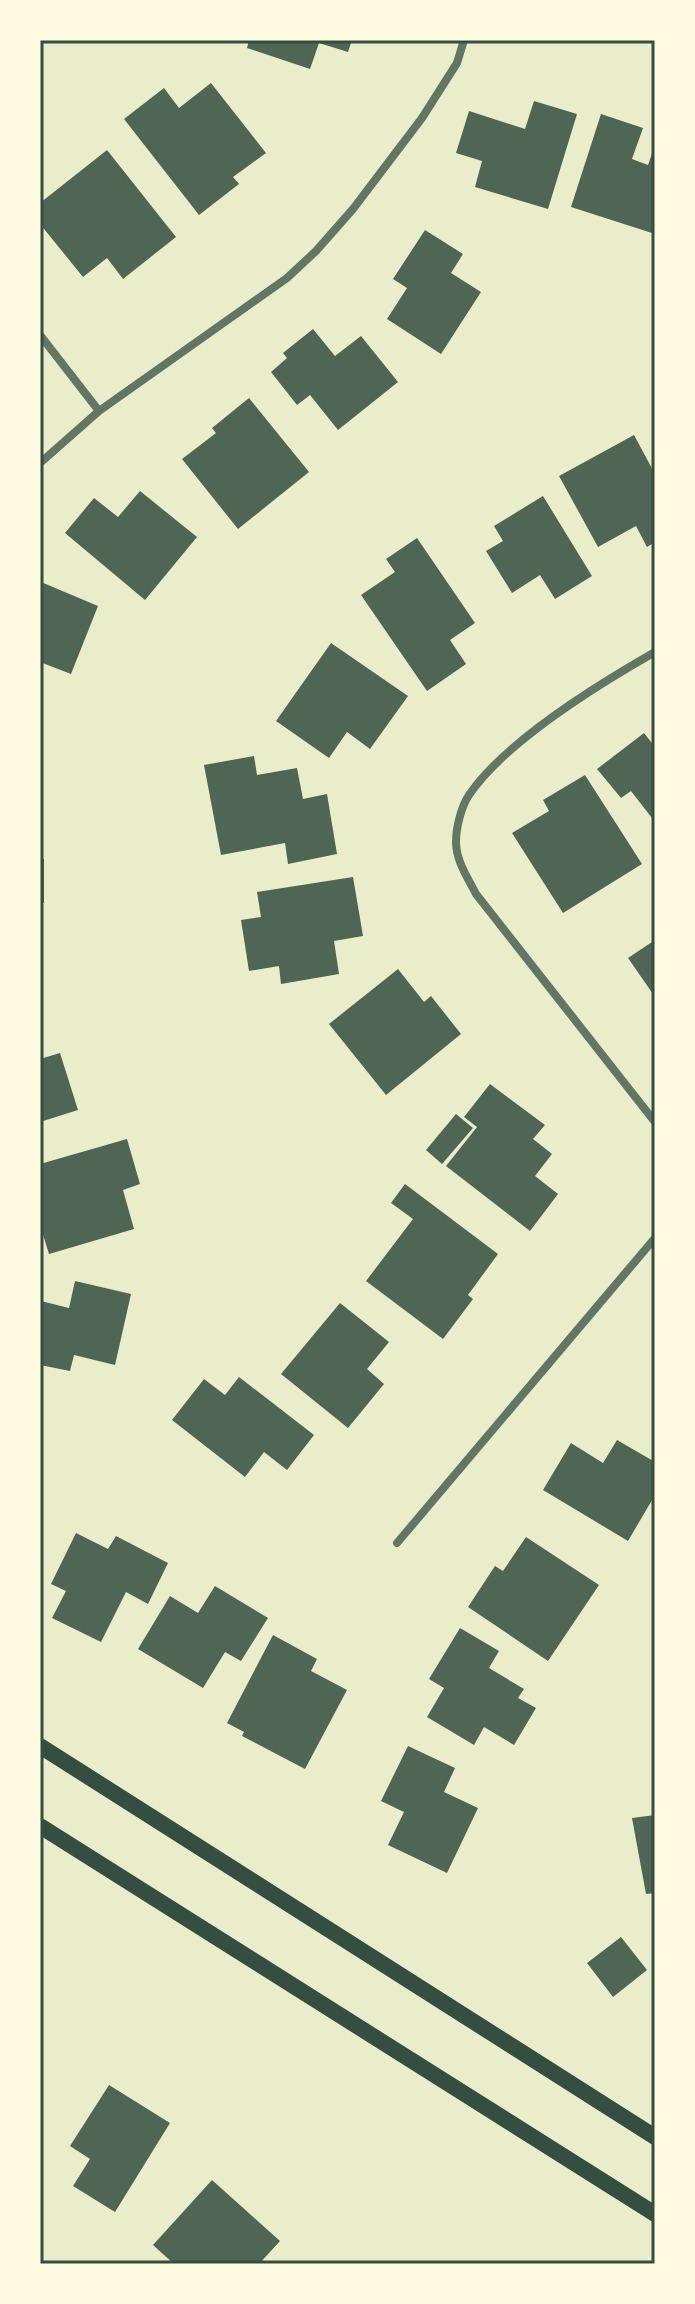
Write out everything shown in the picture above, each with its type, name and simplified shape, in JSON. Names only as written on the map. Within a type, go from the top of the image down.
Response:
[{"type":"main road","points":[[40,1746],[655,2137]]},
{"type":"main road","points":[[40,1826],[655,2214]]},
{"type":"street","points":[[40,463],[99,411],[287,278],[316,251],[422,118],[457,63],[464,40]]},
{"type":"street","points":[[40,335],[99,411]]},
{"type":"street","points":[[655,652],[555,717],[496,763],[468,796],[456,842],[460,862],[476,894],[655,1122]]},
{"type":"street","points":[[397,1543],[655,1238]]},
{"type":"building","points":[[249,40],[352,40],[348,52],[319,43],[310,69],[247,48]]},
{"type":"building","points":[[211,83],[266,153],[233,177],[239,184],[199,215],[124,119],[164,88],[179,108]]},
{"type":"building","points":[[534,101],[577,114],[548,209],[475,187],[482,161],[456,153],[469,111],[525,129]]},
{"type":"building","points":[[601,114],[643,128],[632,159],[648,165],[655,145],[655,234],[571,207]]},
{"type":"building","points":[[107,150],[176,237],[123,279],[107,258],[83,277],[40,224],[40,203]]},
{"type":"building","points":[[425,230],[463,254],[451,273],[481,292],[441,354],[387,319],[407,288],[393,279]]},
{"type":"building","points":[[313,329],[335,356],[361,336],[398,382],[338,430],[310,395],[297,405],[271,372],[287,358],[283,353]]},
{"type":"building","points":[[249,398],[309,472],[238,529],[182,459],[216,433],[212,428]]},
{"type":"building","points":[[634,435],[655,474],[655,542],[647,547],[636,526],[598,547],[559,476]]},
{"type":"building","points":[[140,491],[197,537],[145,600],[65,533],[94,498],[118,517]]},
{"type":"building","points":[[543,496],[592,576],[555,599],[540,575],[512,593],[486,551],[503,541],[494,526]]},
{"type":"building","points":[[417,538],[475,623],[450,640],[466,664],[427,691],[361,595],[395,572],[386,559]]},
{"type":"building","points":[[41,582],[98,606],[71,674],[40,662]]},
{"type":"building","points":[[331,643],[408,696],[370,749],[347,732],[329,758],[276,721]]},
{"type":"building","points":[[644,733],[655,747],[655,822],[631,791],[621,798],[597,769]]},
{"type":"building","points":[[254,756],[257,775],[297,768],[303,799],[327,794],[337,854],[288,864],[285,843],[221,855],[204,765]]},
{"type":"building","points":[[585,775],[642,864],[563,913],[512,833],[549,811],[543,800]]},
{"type":"building","points":[[40,859],[44,859],[44,903],[40,903]]},
{"type":"building","points":[[353,877],[363,936],[334,941],[339,974],[281,984],[279,966],[249,971],[241,920],[261,917],[257,892]]},
{"type":"building","points":[[655,940],[655,993],[653,994],[628,958]]},
{"type":"building","points":[[398,969],[424,1002],[431,996],[461,1034],[386,1095],[329,1024]]},
{"type":"building","points":[[60,1053],[78,1110],[40,1122],[40,1059]]},
{"type":"building","points":[[490,1084],[545,1125],[533,1139],[552,1154],[535,1176],[558,1194],[530,1231],[446,1166],[477,1127],[464,1117]]},
{"type":"building","points":[[456,1114],[473,1128],[442,1164],[426,1150]]},
{"type":"building","points":[[127,1139],[140,1184],[123,1190],[134,1229],[49,1254],[40,1225],[40,1164]]},
{"type":"building","points":[[405,1184],[498,1254],[468,1295],[473,1299],[443,1339],[366,1281],[413,1219],[391,1203]]},
{"type":"building","points":[[75,1281],[131,1294],[115,1365],[74,1355],[70,1371],[40,1365],[41,1301],[69,1308]]},
{"type":"building","points":[[340,1303],[389,1342],[367,1369],[384,1384],[348,1428],[281,1374]]},
{"type":"building","points":[[239,1377],[314,1435],[287,1470],[264,1452],[245,1477],[172,1420],[204,1379],[225,1395]]},
{"type":"building","points":[[617,1440],[655,1462],[655,1495],[628,1541],[543,1490],[571,1443],[603,1463]]},
{"type":"building","points":[[76,1533],[108,1549],[116,1536],[168,1563],[148,1604],[126,1592],[101,1642],[52,1618],[66,1591],[51,1584]]},
{"type":"building","points":[[526,1537],[599,1585],[548,1661],[468,1607],[495,1566],[503,1571]]},
{"type":"building","points":[[215,1586],[268,1618],[241,1661],[225,1652],[203,1688],[138,1649],[170,1596],[198,1613]]},
{"type":"building","points":[[460,1628],[499,1651],[489,1668],[524,1689],[518,1698],[536,1708],[514,1745],[484,1727],[474,1745],[427,1717],[444,1688],[429,1679]]},
{"type":"building","points":[[273,1635],[317,1659],[311,1671],[347,1690],[305,1769],[242,1736],[244,1732],[227,1723]]},
{"type":"building","points":[[408,1746],[455,1768],[444,1792],[478,1808],[447,1873],[388,1845],[404,1812],[381,1801]]},
{"type":"building","points":[[655,1815],[655,1893],[646,1894],[632,1818]]},
{"type":"building","points":[[621,1937],[647,1970],[613,1997],[587,1963]]},
{"type":"building","points":[[109,2085],[170,2123],[115,2212],[73,2186],[90,2159],[70,2146]]},
{"type":"building","points":[[212,2180],[280,2241],[259,2264],[174,2264],[153,2245]]}]
